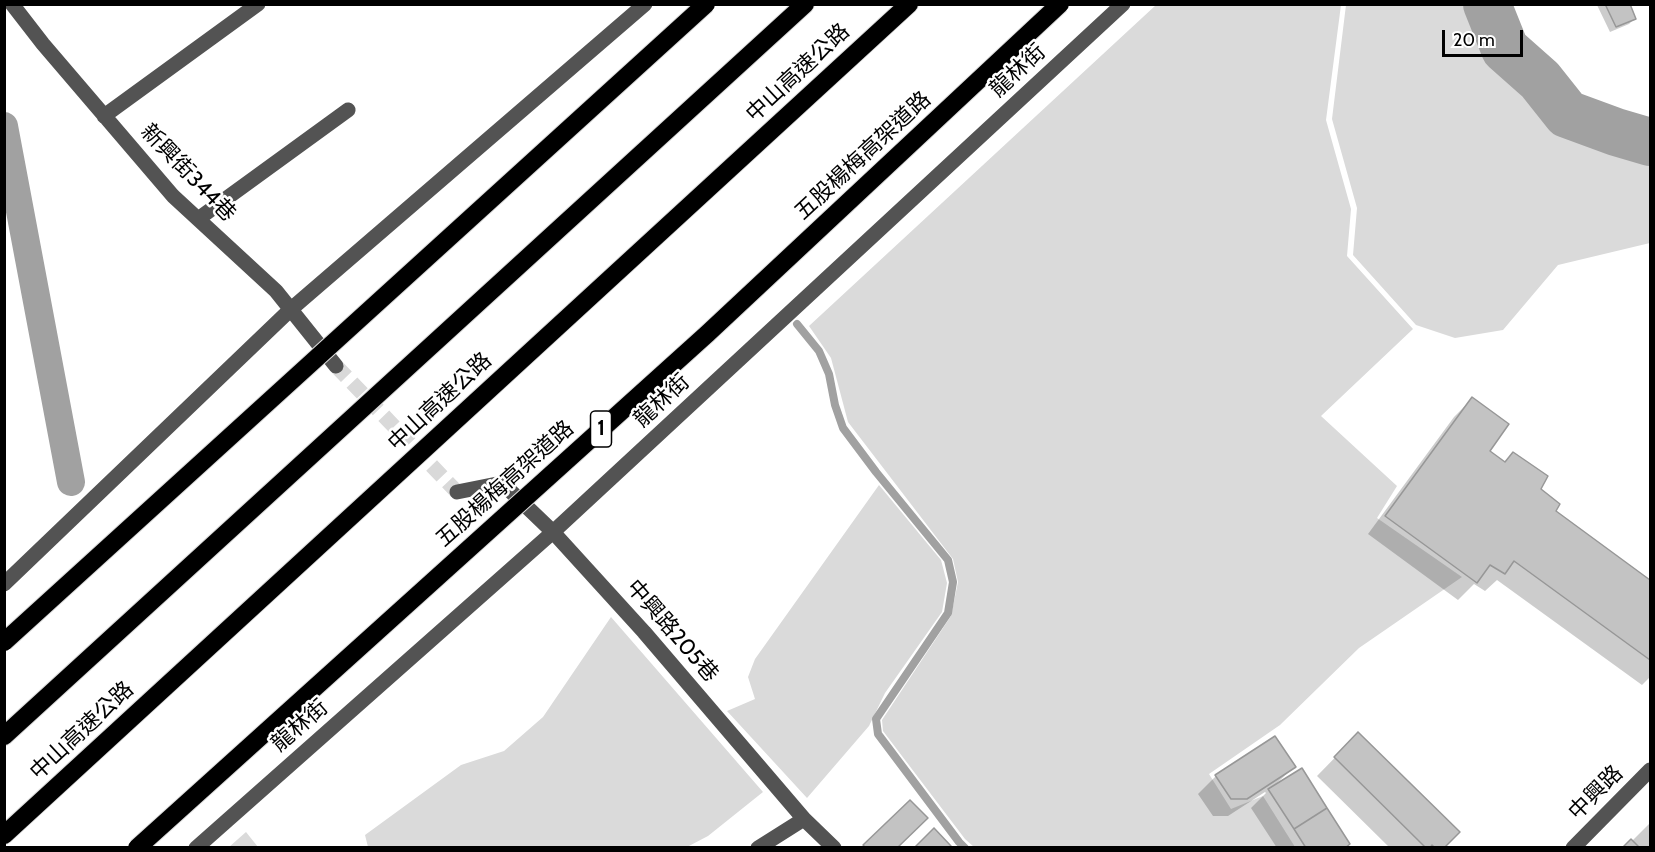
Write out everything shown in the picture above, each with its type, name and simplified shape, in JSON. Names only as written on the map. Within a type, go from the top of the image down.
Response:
[{"type":"highway","points":[[4,642],[706,4]]},
{"type":"highway","name":"中山高速公路","points":[[4,736],[805,4]]},
{"type":"highway","name":"中山高速公路","points":[[4,835],[909,4]]},
{"type":"highway","name":"五股楊梅高架道路","points":[[136,848],[707,334],[1060,4]]},
{"type":"street","name":"新興街344巷","points":[[12,4],[43,44],[173,196],[276,291],[336,366]]},
{"type":"street","points":[[104,116],[258,4]]},
{"type":"street","points":[[4,584],[290,310],[645,4]]},
{"type":"street","name":"龍林街","points":[[196,848],[553,532],[1124,4]]},
{"type":"street","points":[[198,219],[348,110]]},
{"type":"street","name":"中興路205巷","points":[[457,492],[502,483],[553,532],[644,632],[804,819],[834,848]]},
{"type":"street","name":"中興路","points":[[1573,848],[1650,770]]},
{"type":"street","points":[[758,848],[804,819]]},
{"type":"shaded area","points":[[1156,5],[1341,5],[1326,120],[1351,209],[1347,256],[1413,329],[1321,416],[1397,486],[1377,518],[1462,577],[1359,648],[1280,725],[1209,774],[1231,809],[1263,796],[1295,847],[974,847],[965,839],[883,731],[882,720],[951,616],[958,582],[953,559],[848,422],[831,358],[809,326]]},
{"type":"shaded area","points":[[1346,5],[1473,5],[1495,56],[1556,126],[1650,156],[1650,243],[1558,265],[1503,330],[1455,338],[1416,325],[1353,255],[1357,208],[1332,119]]},
{"type":"shaded area","points":[[1583,105],[1640,119],[1650,119],[1650,132],[1571,108]]},
{"type":"shaded area","points":[[879,485],[941,560],[947,583],[942,612],[885,693],[869,726],[807,798],[727,711],[755,699],[748,677],[755,659]]},
{"type":"shaded area","points":[[611,617],[763,792],[708,836],[687,847],[368,847],[365,835],[461,765],[504,751],[543,717]]},
{"type":"shaded area","points":[[246,832],[258,847],[229,847]]},
{"type":"building","points":[[1605,4],[1630,4],[1636,19],[1616,27]]},
{"type":"building","points":[[1472,397],[1509,424],[1490,451],[1505,462],[1513,452],[1548,476],[1541,489],[1560,504],[1556,511],[1650,580],[1650,660],[1514,561],[1505,574],[1490,565],[1477,583],[1385,516]]},
{"type":"building","points":[[1358,732],[1460,832],[1444,848],[1435,848],[1432,845],[1426,848],[1334,757]]},
{"type":"building","points":[[1275,736],[1296,767],[1247,799],[1231,799],[1215,775]]},
{"type":"building","points":[[1302,768],[1327,808],[1294,829],[1268,789]]},
{"type":"building","points":[[910,800],[928,818],[897,848],[866,848],[863,845]]},
{"type":"building","points":[[1327,808],[1350,844],[1345,848],[1306,848],[1294,829]]},
{"type":"building","points":[[934,828],[951,846],[950,848],[914,848]]},
{"type":"building","points":[[1631,839],[1640,848],[1622,848]]},
{"type":"waterway","points":[[1487,4],[1505,49],[1540,80],[1567,114],[1650,142]]},
{"type":"waterway","points":[[4,126],[71,482]]},
{"type":"waterway","points":[[797,324],[819,351],[829,374],[835,405],[843,428],[948,560],[953,582],[948,613],[876,719],[878,734],[965,848]]},
{"type":"tunnel","points":[[336,366],[457,492]]}]
